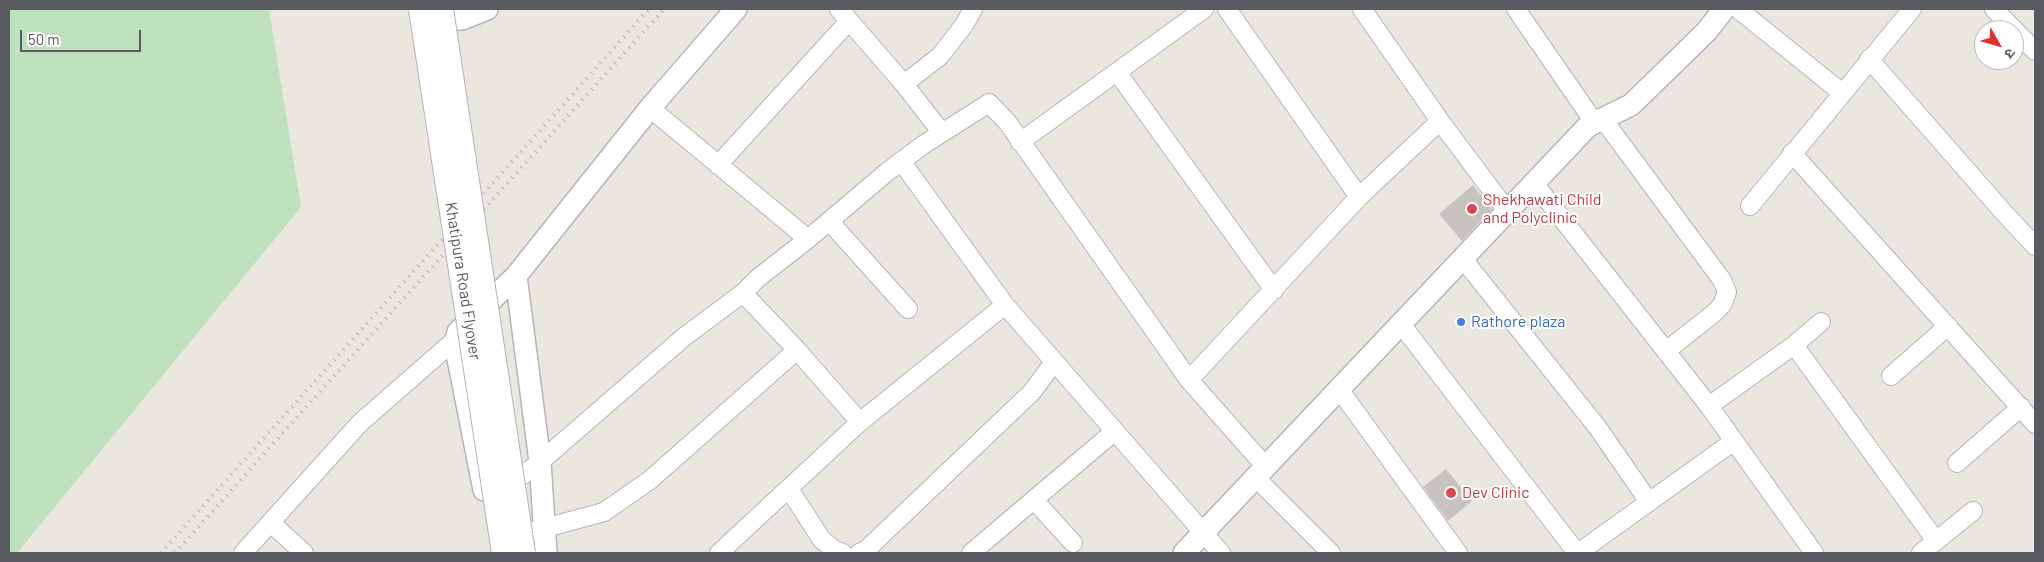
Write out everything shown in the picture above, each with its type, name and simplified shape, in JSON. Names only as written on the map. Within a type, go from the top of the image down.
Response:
[{"type":"main road","name":"Khatipura Road Flyover","points":[[421,9],[496,550]]},
{"type":"main road","name":"Khatipura Road Flyover","points":[[441,9],[523,553]]},
{"type":"street","points":[[410,9],[418,19],[462,19],[487,9]]},
{"type":"street","points":[[243,553],[360,423],[456,339],[463,326],[516,276],[650,108],[736,9]]},
{"type":"street","points":[[904,84],[940,56],[964,25],[972,9]]},
{"type":"street","points":[[1020,142],[1204,9]]},
{"type":"street","points":[[1227,9],[1359,197]]},
{"type":"street","points":[[1362,9],[1440,121],[1508,212]]},
{"type":"street","points":[[1516,9],[1598,120],[1722,280],[1727,292],[1722,305],[1666,351]]},
{"type":"street","points":[[1184,553],[1534,183],[1598,120],[1631,105],[1649,89],[1707,30],[1724,9]]},
{"type":"street","points":[[1738,9],[1841,92]]},
{"type":"street","points":[[1750,206],[1841,92],[1912,9]]},
{"type":"street","points":[[1994,9],[2035,51]]},
{"type":"street","points":[[718,165],[844,15],[904,84],[942,133]]},
{"type":"street","points":[[1869,59],[2035,246]]},
{"type":"street","points":[[1117,72],[1274,290]]},
{"type":"street","points":[[486,502],[540,462],[684,337],[744,293],[758,278],[829,222],[901,161],[989,103],[1008,123],[1189,380],[1261,472],[1331,553]]},
{"type":"street","points":[[650,108],[808,239]]},
{"type":"street","points":[[1189,380],[1359,197],[1440,121]]},
{"type":"street","points":[[1792,153],[2035,424]]},
{"type":"street","points":[[901,161],[1005,305],[1221,553]]},
{"type":"street","points":[[1534,183],[1709,406],[1814,553]]},
{"type":"street","points":[[829,222],[908,309]]},
{"type":"street","points":[[1463,259],[1598,428],[1650,502]]},
{"type":"street","points":[[516,276],[540,462],[546,553]]},
{"type":"street","points":[[744,293],[860,422]]},
{"type":"street","points":[[719,553],[860,422],[1005,305]]},
{"type":"street","points":[[1709,406],[1794,345],[1822,322]]},
{"type":"street","points":[[1401,324],[1578,553],[1734,441]]},
{"type":"street","points":[[1891,376],[1948,326]]},
{"type":"street","points":[[456,339],[456,349],[496,550],[544,530],[604,512],[650,480],[797,350]]},
{"type":"street","points":[[1794,345],[1927,550],[1973,511]]},
{"type":"street","points":[[859,553],[866,550],[1032,392],[1054,362]]},
{"type":"street","points":[[1339,389],[1458,553]]},
{"type":"street","points":[[1957,463],[2020,407]]},
{"type":"street","points":[[972,553],[1115,431]]},
{"type":"street","points":[[789,489],[822,540],[835,550],[843,553]]},
{"type":"street","points":[[1034,500],[1073,543]]},
{"type":"street","points":[[271,523],[304,553]]},
{"type":"green space","points":[[9,9],[269,9],[301,207],[17,553],[9,553]]},
{"type":"building","points":[[1473,185],[1492,209],[1462,241],[1439,214]]},
{"type":"building","points":[[1446,469],[1472,501],[1448,521],[1423,487]]},
{"type":"railway","points":[[161,553],[649,9]]},
{"type":"railway","points":[[175,553],[664,9]]},
{"type":"place","name":"Shekhawati Child and Polyclinic","points":[[1472,209]]},
{"type":"place","name":"Rathore plaza","points":[[1461,322]]},
{"type":"place","name":"Dev Clinic","points":[[1451,493]]}]
